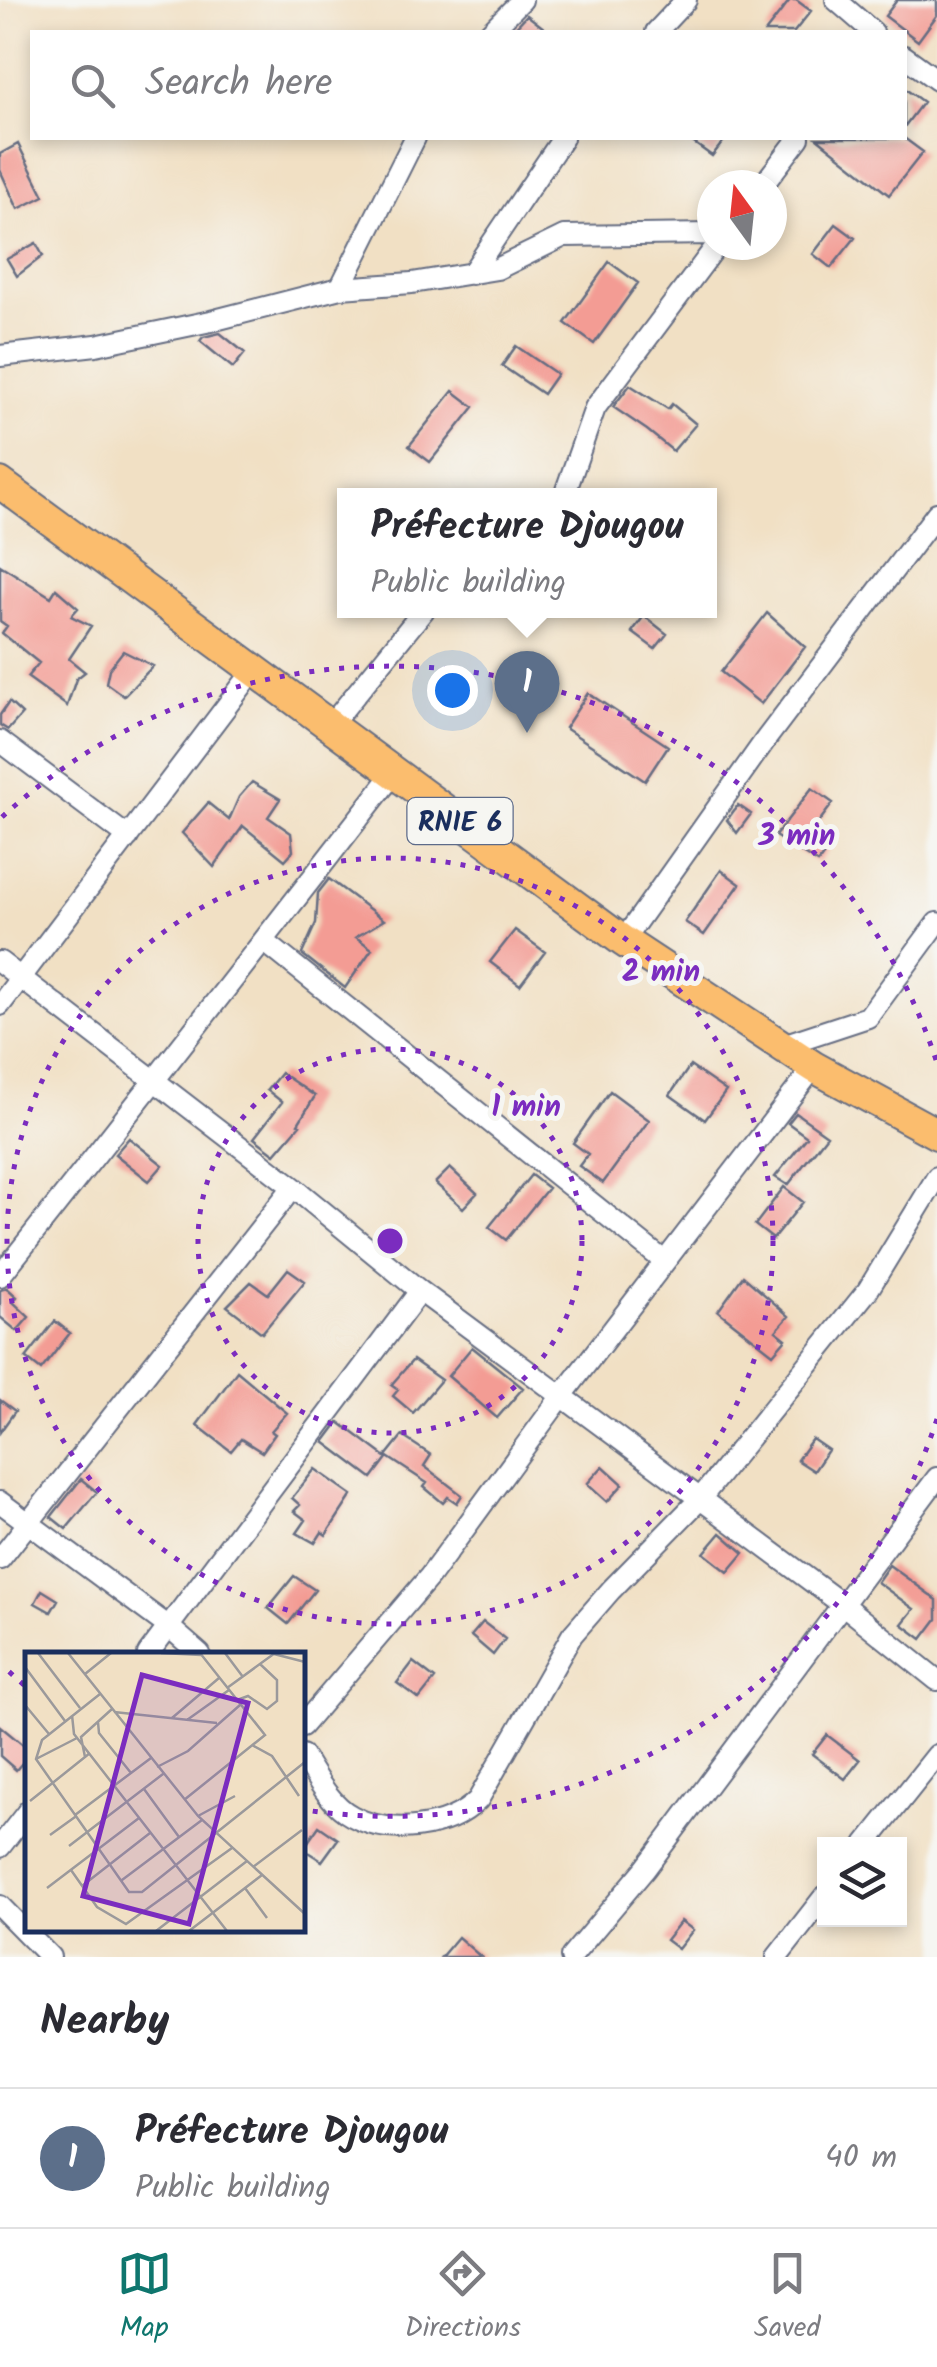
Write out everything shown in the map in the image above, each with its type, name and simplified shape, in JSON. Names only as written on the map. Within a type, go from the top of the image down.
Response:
[{"type":"main road","name":"RNIE 6","points":[[0,483],[623,941],[814,1068],[937,1134]]},
{"type":"street","points":[[492,30],[522,0]]},
{"type":"street","points":[[658,30],[686,0]]},
{"type":"street","points":[[838,1],[871,30]]},
{"type":"street","points":[[907,58],[937,80]]},
{"type":"street","points":[[340,288],[414,140]]},
{"type":"street","points":[[471,274],[562,140]]},
{"type":"street","points":[[775,170],[798,140]]},
{"type":"street","points":[[0,356],[96,346],[340,288],[412,283],[498,269],[564,236],[697,234]]},
{"type":"street","points":[[567,488],[595,408],[706,260]]},
{"type":"street","points":[[623,941],[766,739],[937,513]]},
{"type":"street","points":[[330,726],[418,618]]},
{"type":"street","points":[[0,1005],[254,670]]},
{"type":"street","points":[[0,741],[128,837]]},
{"type":"street","points":[[0,1276],[394,773]]},
{"type":"street","points":[[780,1046],[868,1018],[937,922]]},
{"type":"street","points":[[265,942],[664,1261]]},
{"type":"street","points":[[0,962],[293,1187],[420,1292],[842,1604],[937,1680]]},
{"type":"street","points":[[305,1722],[430,1576],[561,1397],[814,1068]]},
{"type":"street","points":[[305,1759],[349,1816],[378,1825],[418,1827],[468,1810],[478,1800],[572,1634],[700,1499],[868,1290],[937,1177]]},
{"type":"street","points":[[0,1559],[293,1187]]},
{"type":"street","points":[[150,1652],[420,1292]]},
{"type":"street","points":[[571,1957],[645,1869],[937,1478]]},
{"type":"street","points":[[0,1502],[198,1652]]},
{"type":"street","points":[[872,1837],[937,1755]]},
{"type":"street","points":[[0,1847],[25,1815]]},
{"type":"street","points":[[0,1906],[25,1932]]},
{"type":"street","points":[[777,1957],[817,1906]]},
{"type":"street","points":[[25,1932],[50,1957]]},
{"type":"building","points":[[790,0],[811,11],[796,30],[767,30]]},
{"type":"building","points":[[897,0],[937,0],[937,15],[918,41],[885,16]]},
{"type":"building","points":[[527,15],[546,30],[513,30]]},
{"type":"building","points":[[907,90],[923,102],[907,123]]},
{"type":"building","points":[[690,140],[724,140],[712,156]]},
{"type":"building","points":[[820,140],[907,140],[923,152],[889,195]]},
{"type":"building","points":[[18,144],[44,196],[18,209],[0,170],[0,154]]},
{"type":"building","points":[[836,224],[855,238],[831,268],[813,254]]},
{"type":"building","points":[[36,243],[43,256],[17,276],[7,259]]},
{"type":"building","points":[[609,262],[638,283],[594,344],[565,323]]},
{"type":"building","points":[[220,333],[245,353],[233,368],[200,341]]},
{"type":"building","points":[[516,346],[557,374],[543,394],[502,366]]},
{"type":"building","points":[[630,385],[668,409],[672,404],[696,424],[673,451],[613,407]]},
{"type":"building","points":[[453,391],[474,407],[430,462],[409,446]]},
{"type":"building","points":[[0,565],[51,597],[56,589],[78,608],[71,616],[91,626],[69,659],[85,672],[76,679],[67,706],[27,677],[39,663],[2,633],[7,626],[0,621]]},
{"type":"building","points":[[767,613],[805,647],[761,704],[721,672]]},
{"type":"building","points":[[647,618],[667,634],[655,649],[632,632]]},
{"type":"building","points":[[123,651],[153,666],[124,696],[106,683],[109,669]]},
{"type":"building","points":[[588,693],[668,746],[645,781],[565,728]]},
{"type":"building","points":[[9,702],[22,714],[8,730],[0,725],[0,715]]},
{"type":"building","points":[[252,782],[280,799],[268,817],[291,833],[293,851],[285,860],[243,826],[214,867],[182,833],[208,803],[229,820],[239,797]]},
{"type":"building","points":[[812,788],[833,803],[812,831],[831,845],[818,863],[775,836]]},
{"type":"building","points":[[738,805],[751,814],[737,833],[727,820]]},
{"type":"building","points":[[721,870],[740,884],[704,935],[685,922]]},
{"type":"building","points":[[329,879],[384,920],[356,937],[372,949],[345,988],[302,954],[316,923],[318,893]]},
{"type":"building","points":[[515,930],[545,952],[520,985],[490,962]]},
{"type":"building","points":[[690,1066],[726,1091],[705,1120],[670,1095]]},
{"type":"building","points":[[281,1073],[315,1096],[300,1125],[275,1154],[254,1138],[282,1102],[267,1090]]},
{"type":"building","points":[[610,1091],[649,1120],[603,1183],[579,1166],[588,1154],[573,1143]]},
{"type":"building","points":[[796,1113],[827,1135],[788,1185],[775,1177],[807,1137],[788,1123]]},
{"type":"building","points":[[129,1138],[163,1165],[149,1181],[115,1154]]},
{"type":"building","points":[[450,1168],[477,1193],[463,1208],[435,1183]]},
{"type":"building","points":[[531,1175],[548,1188],[506,1240],[489,1227]]},
{"type":"building","points":[[784,1187],[803,1202],[773,1239],[755,1225]]},
{"type":"building","points":[[288,1269],[305,1281],[262,1333],[227,1306],[251,1282],[268,1294]]},
{"type":"building","points":[[743,1276],[789,1316],[776,1331],[786,1339],[773,1354],[718,1311]]},
{"type":"building","points":[[7,1288],[17,1297],[13,1302],[29,1317],[17,1331],[0,1317],[0,1290]]},
{"type":"building","points":[[55,1321],[70,1333],[41,1370],[26,1358]]},
{"type":"building","points":[[472,1347],[523,1388],[497,1418],[448,1376]]},
{"type":"building","points":[[413,1360],[441,1380],[413,1413],[393,1396],[398,1390],[391,1385]]},
{"type":"building","points":[[237,1371],[287,1413],[271,1431],[275,1434],[262,1452],[241,1439],[231,1451],[197,1425]]},
{"type":"building","points":[[0,1400],[15,1411],[0,1432]]},
{"type":"building","points":[[339,1422],[387,1458],[372,1478],[324,1442]]},
{"type":"building","points":[[402,1436],[431,1455],[424,1466],[462,1495],[457,1503],[448,1497],[443,1503],[424,1487],[427,1483],[386,1456]]},
{"type":"building","points":[[812,1439],[828,1450],[814,1471],[797,1460]]},
{"type":"building","points":[[603,1466],[623,1484],[607,1502],[587,1484]]},
{"type":"building","points":[[315,1469],[352,1495],[326,1535],[322,1532],[315,1543],[297,1533],[306,1520],[294,1511],[300,1505],[292,1498]]},
{"type":"building","points":[[81,1479],[97,1492],[66,1529],[51,1517]]},
{"type":"building","points":[[721,1533],[744,1553],[728,1572],[704,1553]]},
{"type":"building","points":[[889,1565],[937,1600],[937,1619],[922,1639],[902,1624],[914,1609],[877,1582]]},
{"type":"building","points":[[294,1576],[315,1590],[288,1624],[268,1608]]},
{"type":"building","points":[[42,1590],[58,1600],[51,1612],[35,1603]]},
{"type":"building","points":[[483,1622],[505,1639],[493,1655],[471,1636]]},
{"type":"building","points":[[413,1662],[435,1679],[419,1699],[397,1683]]},
{"type":"building","points":[[0,1726],[25,1747],[25,1760],[16,1770],[0,1756]]},
{"type":"building","points":[[827,1735],[860,1760],[845,1779],[812,1754]]},
{"type":"building","points":[[319,1826],[338,1839],[322,1861],[305,1850]]},
{"type":"building","points":[[681,1921],[693,1930],[678,1949],[666,1940]]},
{"type":"building","points":[[458,1937],[481,1957],[441,1957]]},
{"type":"place","name":"Préfecture Djougou","points":[[527,733]]}]
